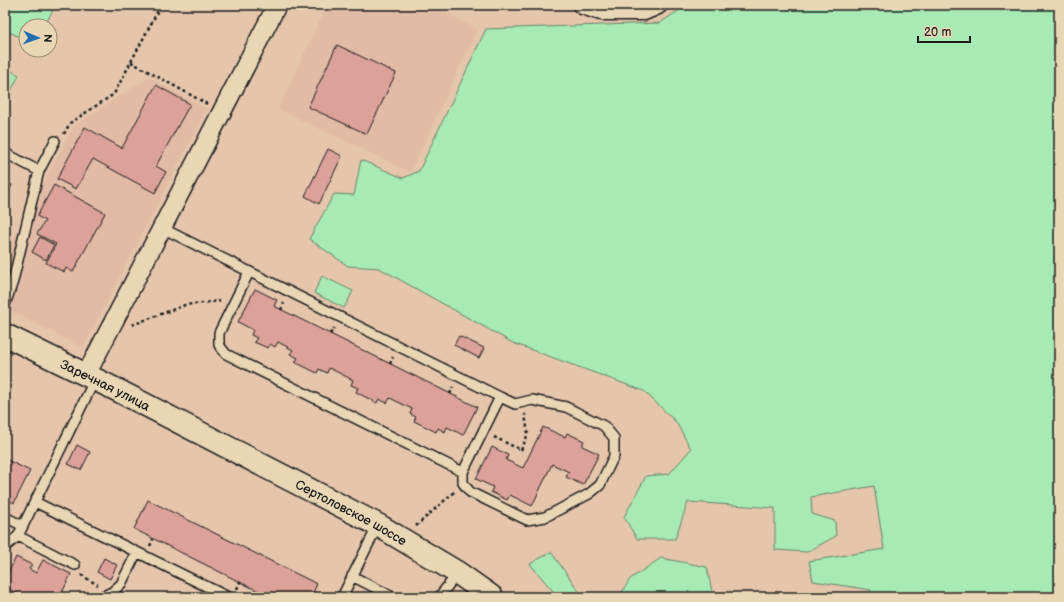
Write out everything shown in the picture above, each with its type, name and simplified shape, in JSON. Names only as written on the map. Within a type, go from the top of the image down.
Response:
[{"type":"main road","name":"Заречная улица","points":[[5,335],[206,436]]},
{"type":"main road","name":"Сертоловское шоссе","points":[[206,436],[378,525],[458,573],[492,597]]},
{"type":"street","points":[[90,377],[107,334],[277,5]]},
{"type":"street","points":[[582,5],[601,11],[644,11],[658,5]]},
{"type":"lane","points":[[5,305],[13,281],[39,171],[55,141]]},
{"type":"lane","points":[[5,153],[39,171]]},
{"type":"lane","points":[[162,228],[515,404],[532,400],[566,407],[604,426],[614,438],[614,456],[600,485],[589,494],[545,517],[527,520],[470,492],[463,483],[463,472],[500,397]]},
{"type":"lane","points":[[249,272],[219,333],[218,345],[226,354],[463,472]]},
{"type":"lane","points":[[5,547],[18,536],[35,502],[90,377]]},
{"type":"lane","points":[[35,502],[228,597]]},
{"type":"lane","points":[[5,517],[23,526]]},
{"type":"lane","points":[[342,597],[378,525]]},
{"type":"lane","points":[[18,536],[75,565]]},
{"type":"lane","points":[[101,597],[112,592],[121,584],[137,552]]},
{"type":"lane","points":[[439,597],[458,573]]},
{"type":"lane","points":[[352,576],[394,597]]},
{"type":"path","points":[[55,141],[62,137],[70,123],[114,94],[161,5]]},
{"type":"path","points":[[131,62],[222,112]]},
{"type":"path","points":[[107,334],[185,305],[236,299]]},
{"type":"path","points":[[483,431],[520,450],[528,434],[525,414],[532,400]]},
{"type":"path","points":[[402,539],[463,483]]},
{"type":"path","points":[[75,565],[82,577],[112,592]]},
{"type":"shaded area","points":[[327,5],[428,5],[478,29],[410,172],[278,109]]},
{"type":"shaded area","points":[[149,77],[207,109],[83,348],[5,308],[5,255],[74,126]]},
{"type":"green space","points":[[5,5],[55,5],[49,18],[18,18],[18,36],[5,30]]},
{"type":"green space","points":[[687,5],[1059,5],[1059,597],[870,597],[871,590],[813,581],[809,561],[884,549],[874,486],[811,497],[812,514],[835,521],[836,536],[807,552],[775,550],[775,508],[688,502],[675,539],[637,539],[624,517],[646,476],[669,474],[691,449],[676,422],[644,391],[513,343],[379,268],[348,266],[309,239],[334,194],[354,195],[361,160],[403,178],[419,171],[486,29],[660,23]]},
{"type":"green space","points":[[5,68],[19,75],[5,103]]},
{"type":"green space","points":[[322,276],[353,291],[344,308],[314,293]]},
{"type":"green space","points":[[551,552],[583,597],[558,597],[530,564]]},
{"type":"green space","points":[[661,558],[707,567],[713,597],[619,597],[630,579]]},
{"type":"building","points":[[337,45],[396,73],[367,134],[308,107]]},
{"type":"building","points":[[156,85],[190,104],[156,166],[166,172],[155,193],[93,159],[76,189],[57,179],[85,127],[122,148]]},
{"type":"building","points":[[328,149],[342,156],[319,204],[305,196]]},
{"type":"building","points":[[5,181],[12,185],[5,199]]},
{"type":"building","points":[[54,185],[105,213],[73,272],[66,268],[64,272],[46,263],[56,244],[37,234],[45,221],[37,216]]},
{"type":"building","points":[[40,237],[54,245],[46,260],[32,252]]},
{"type":"building","points":[[255,289],[277,300],[274,306],[477,407],[463,435],[447,427],[445,432],[438,428],[436,432],[414,421],[416,417],[410,414],[412,409],[390,398],[387,403],[379,399],[377,403],[356,392],[358,388],[351,385],[353,380],[329,368],[327,373],[319,369],[317,373],[295,362],[298,358],[290,354],[293,350],[278,342],[275,347],[270,344],[268,348],[254,342],[257,338],[251,335],[253,330],[238,322]]},
{"type":"building","points":[[459,336],[484,348],[479,358],[454,345]]},
{"type":"building","points":[[543,427],[565,437],[567,433],[584,441],[582,446],[599,454],[583,485],[566,477],[569,472],[552,464],[532,506],[510,495],[507,500],[491,492],[493,487],[476,479],[492,447],[508,455],[506,460],[523,468]]},
{"type":"building","points":[[77,445],[90,452],[81,470],[68,464]]},
{"type":"building","points":[[5,459],[30,471],[14,503],[5,498]]},
{"type":"building","points":[[148,500],[317,584],[311,597],[270,597],[134,529]]},
{"type":"building","points":[[16,557],[32,565],[29,569],[36,573],[43,560],[71,574],[60,597],[24,597],[5,587],[5,579]]},
{"type":"building","points":[[104,558],[117,565],[110,579],[97,572]]}]
